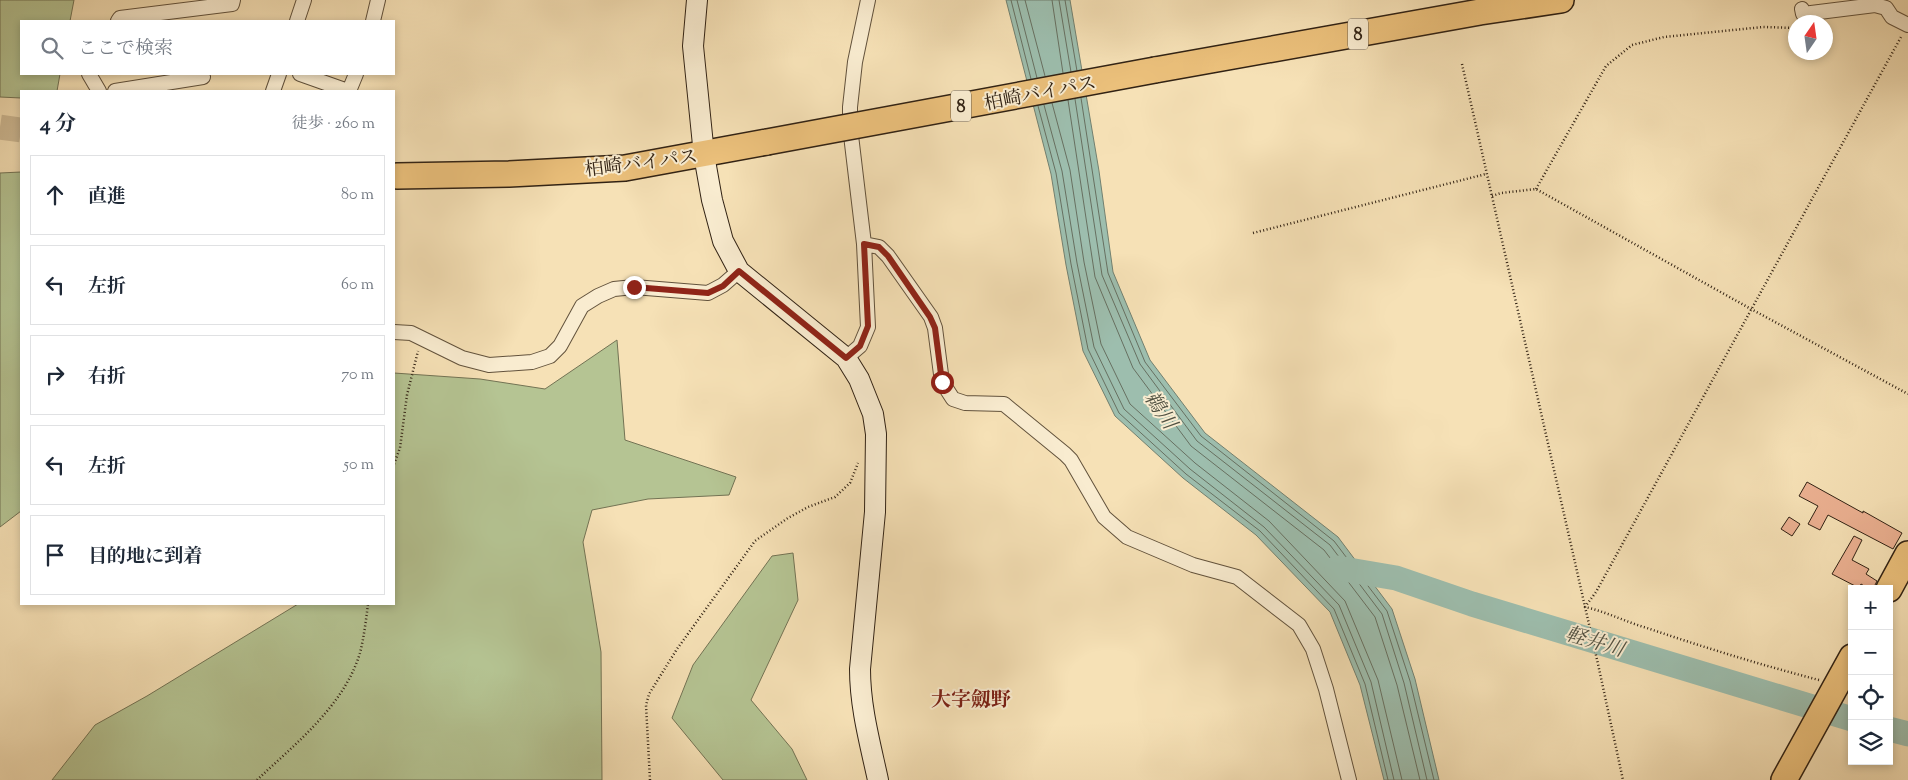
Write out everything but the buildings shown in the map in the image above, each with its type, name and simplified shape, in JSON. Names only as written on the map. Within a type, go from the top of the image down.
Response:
[{"type":"highway","name":"柏崎バイパス","points":[[397,176],[509,174],[625,168],[704,155],[1155,70],[1480,12],[1562,0]]},
{"type":"highway","points":[[1892,585],[1906,563]]},
{"type":"highway","points":[[1784,780],[1848,664]]},
{"type":"street","points":[[119,20],[120,18],[201,15],[232,4],[232,0]]},
{"type":"street","points":[[297,20],[304,0]]},
{"type":"street","points":[[373,20],[378,0]]},
{"type":"street","points":[[697,0],[693,46],[704,155],[712,200],[723,241],[739,271],[846,358],[859,379],[873,414],[876,434],[875,520],[860,669],[862,700],[878,780]]},
{"type":"street","points":[[846,358],[860,346],[868,326],[864,244],[850,127],[850,107],[855,62],[868,0]]},
{"type":"street","points":[[1802,9],[1802,14],[1875,5],[1886,8],[1892,17],[1908,24]]},
{"type":"street","points":[[89,75],[98,90]]},
{"type":"street","points":[[121,90],[203,75],[205,90]]},
{"type":"street","points":[[273,90],[279,75]]},
{"type":"street","points":[[303,75],[346,90]]},
{"type":"street","points":[[349,90],[356,75]]},
{"type":"street","points":[[864,244],[879,247],[888,256],[930,317],[935,328],[942,382],[953,399],[965,403],[1004,404],[1071,460],[1104,517],[1127,537],[1193,565],[1237,577],[1299,625],[1313,649],[1326,689],[1349,780]]},
{"type":"street","points":[[395,332],[410,333],[462,358],[489,365],[532,362],[550,356],[560,346],[582,306],[598,296],[614,289],[634,287],[708,293],[723,286],[739,271]]},
{"type":"path","points":[[1586,609],[1908,24]]},
{"type":"path","points":[[1536,189],[1606,66],[1632,45],[1664,36],[1763,26],[1788,28]]},
{"type":"path","points":[[1462,64],[1586,609],[1622,780]]},
{"type":"path","points":[[1253,233],[1486,174]]},
{"type":"path","points":[[1492,196],[1501,193],[1536,189],[1908,394]]},
{"type":"path","points":[[395,461],[400,448],[407,396],[416,357],[424,339]]},
{"type":"path","points":[[650,780],[646,705],[649,694],[678,649],[755,541],[788,518],[842,492],[854,475],[859,460]]},
{"type":"path","points":[[256,780],[297,742],[333,704],[348,680],[359,654],[368,605]]},
{"type":"path","points":[[1586,609],[1600,611],[1645,628],[1836,686]]},
{"type":"green space","points":[[0,0],[74,0],[70,20],[20,20],[20,75],[60,75],[57,90],[20,90],[20,98],[0,97]]},
{"type":"green space","points":[[20,172],[20,512],[0,527],[0,173]]},
{"type":"green space","points":[[617,340],[625,440],[736,477],[729,495],[648,499],[592,510],[583,542],[601,652],[602,780],[52,780],[95,725],[147,696],[296,605],[395,605],[395,373],[480,379],[545,389]]},
{"type":"green space","points":[[793,553],[798,600],[751,700],[792,749],[807,780],[723,780],[672,718],[693,665],[772,556]]},
{"type":"water","name":"鵜川","points":[[1006,0],[1070,0],[1099,171],[1113,272],[1150,360],[1205,433],[1338,537],[1392,609],[1415,679],[1439,780],[1384,780],[1360,685],[1330,612],[1256,535],[1183,478],[1115,416],[1083,351],[1051,174]]},
{"type":"waterway","name":"軽井川","points":[[1337,568],[1396,578],[1472,604],[1848,718]]},
{"type":"waterway","name":"軽井川","points":[[1893,730],[1908,734]]},
{"type":"tunnel","points":[[0,127],[20,130]]},
{"type":"district","name":"大字劔野","points":[[971,699]]},
{"type":"route","points":[[634,287],[687,293],[708,293],[723,286],[739,271],[846,358],[860,346],[868,326],[864,244],[879,247],[894,262],[930,317],[935,328],[942,382]]}]
